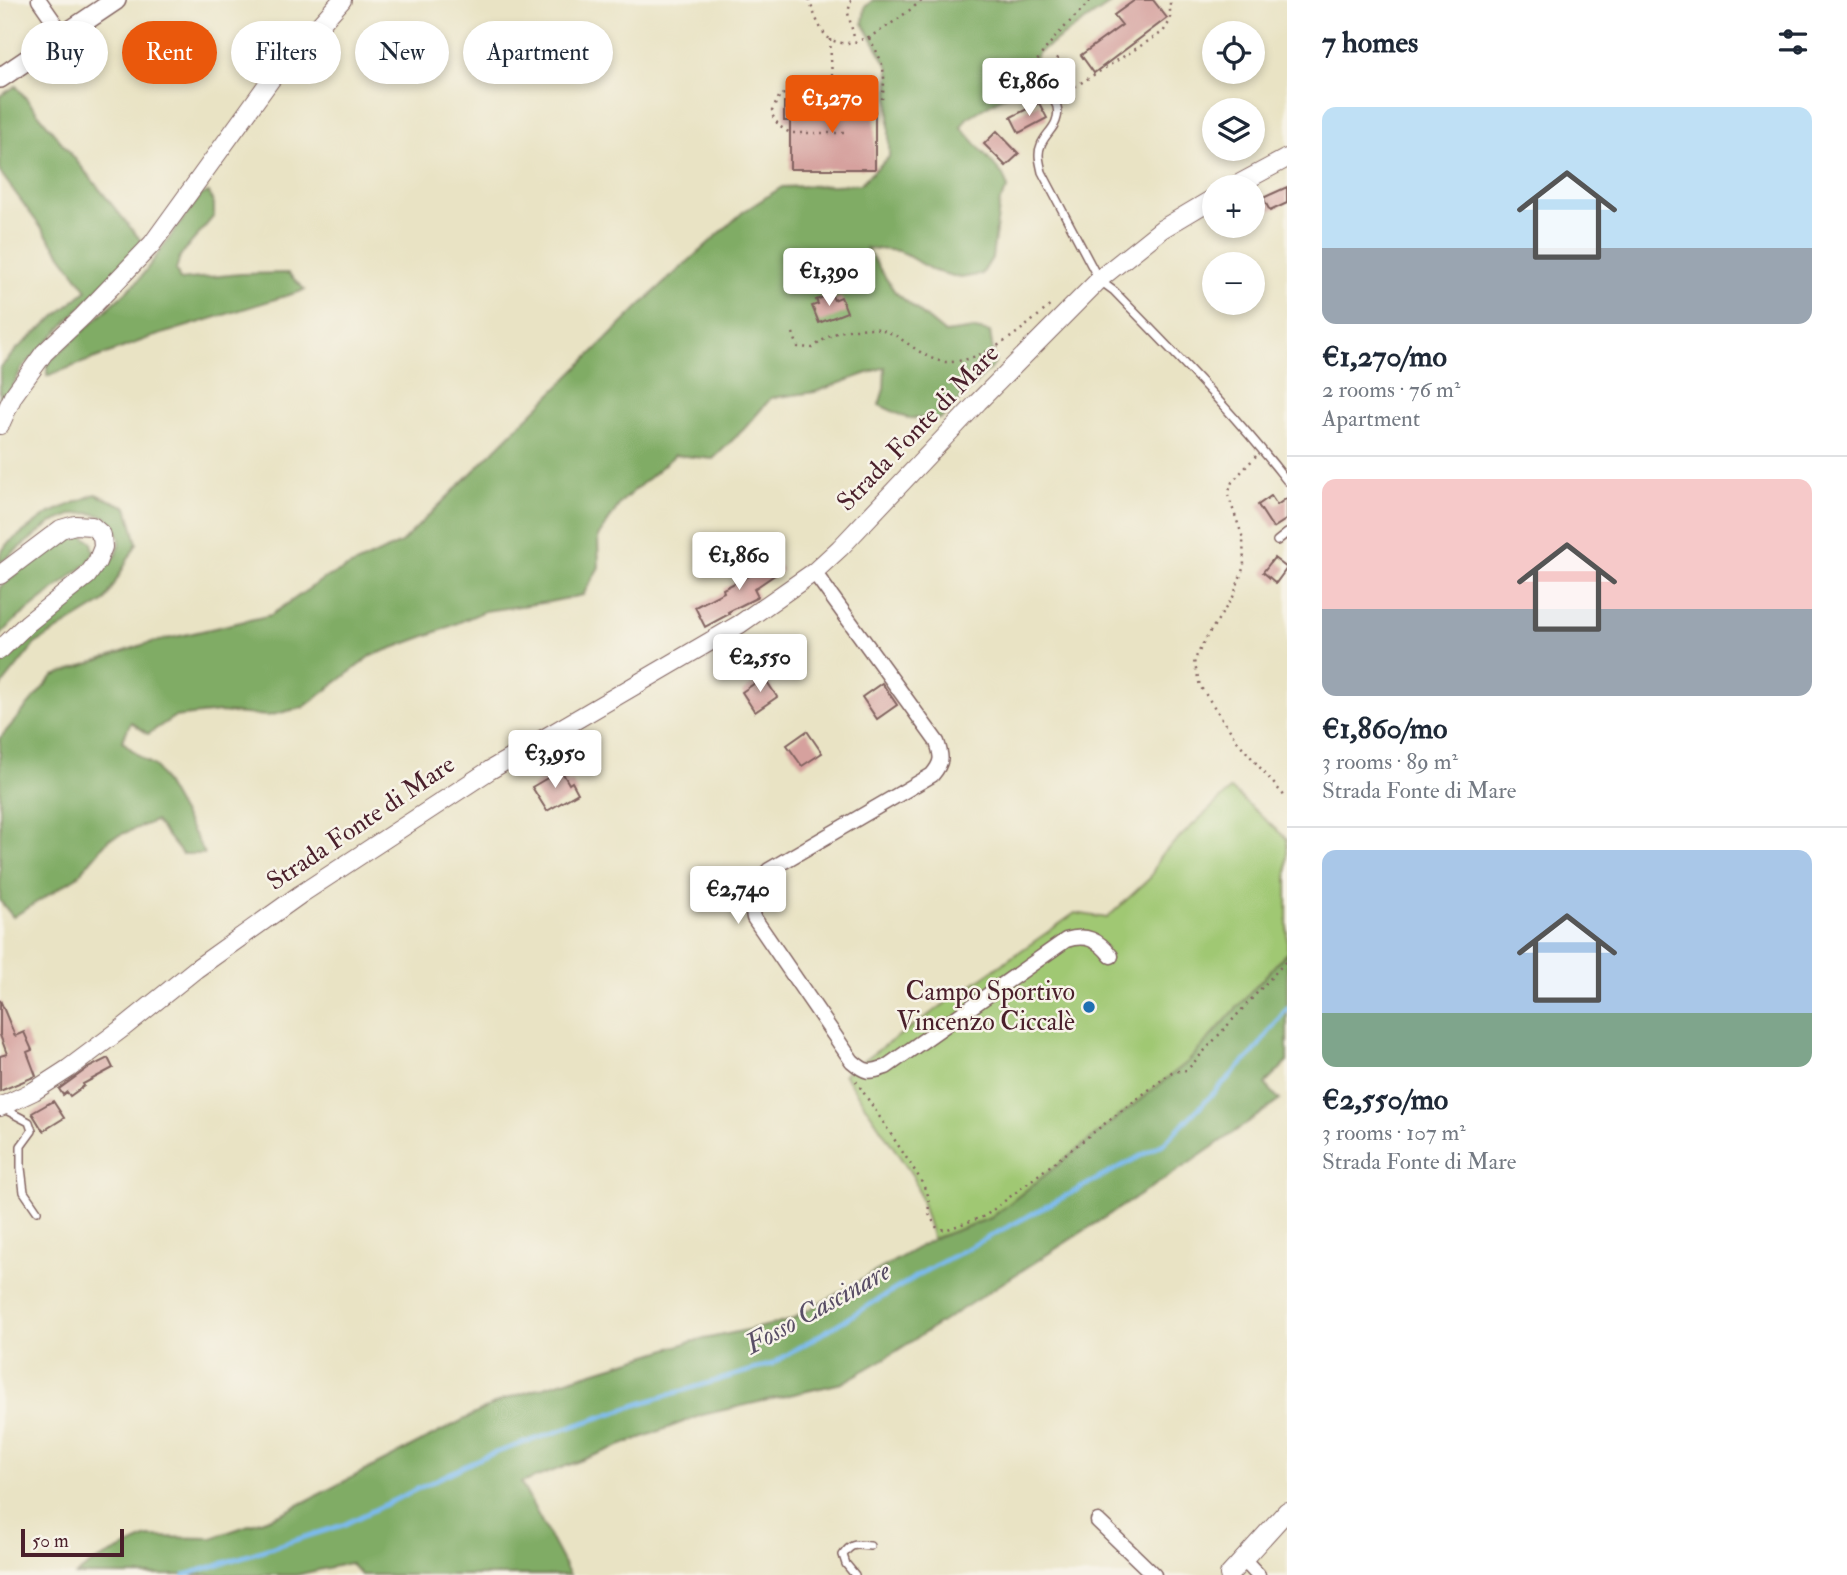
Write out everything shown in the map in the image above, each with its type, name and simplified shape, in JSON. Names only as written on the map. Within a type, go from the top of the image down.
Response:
[{"type":"main road","points":[[86,21],[116,0]]},
{"type":"main road","points":[[0,78],[21,64]]},
{"type":"street","points":[[39,0],[54,21]]},
{"type":"street","points":[[0,425],[13,396],[44,354],[152,243],[272,78],[342,0]]},
{"type":"street","points":[[1255,175],[1287,158]]},
{"type":"street","name":"Strada Fonte di Mare","points":[[0,1107],[45,1084],[124,1027],[196,969],[312,886],[490,770],[740,624],[814,572],[1099,280],[1162,229],[1202,205]]},
{"type":"street","points":[[0,575],[61,529],[75,525],[92,526],[102,535],[103,547],[88,576],[28,623],[0,650]]},
{"type":"street","points":[[814,572],[937,741],[941,754],[940,766],[932,775],[769,870],[756,883],[750,900],[754,918],[852,1061],[863,1071],[872,1072],[886,1067],[1066,940],[1077,937],[1089,939],[1101,944],[1111,956]]},
{"type":"street","points":[[1229,1575],[1287,1511]]},
{"type":"street","points":[[1098,1521],[1154,1575]]},
{"type":"street","points":[[1243,1559],[1258,1575]]},
{"type":"lane","points":[[1035,90],[1054,99],[1057,120],[1041,143],[1038,156],[1042,172],[1099,280],[1114,291],[1195,374],[1287,481]]},
{"type":"lane","points":[[1277,541],[1287,533]]},
{"type":"lane","points":[[0,1107],[29,1122],[32,1130],[21,1146],[21,1168],[24,1192],[37,1211]]},
{"type":"lane","points":[[855,1575],[843,1555],[855,1544],[870,1546]]},
{"type":"path","points":[[809,0],[821,28],[830,39],[841,42],[869,38],[923,0]]},
{"type":"path","points":[[851,0],[848,13],[855,42]]},
{"type":"path","points":[[1035,90],[1032,79],[1038,59],[1091,0]]},
{"type":"path","points":[[1054,99],[1163,32],[1170,20],[1170,0]]},
{"type":"path","points":[[869,38],[884,67],[882,99]]},
{"type":"path","points":[[830,39],[832,78],[825,86],[780,96],[771,113],[779,126],[790,133],[846,133]]},
{"type":"path","points":[[1035,90],[1060,55]]},
{"type":"path","points":[[793,333],[798,348],[813,348],[826,337],[846,330],[878,329],[898,337],[932,358],[948,362],[971,358],[998,345],[1055,301]]},
{"type":"path","points":[[1262,449],[1232,482],[1228,495],[1243,538],[1244,566],[1233,597],[1206,638],[1195,661],[1200,687],[1238,741],[1287,799]]},
{"type":"path","points":[[852,1061],[853,1077],[919,1177],[928,1195],[929,1214],[937,1228],[946,1230],[985,1216],[1172,1072],[1187,1070],[1287,960]]},
{"type":"green space","points":[[873,0],[1116,0],[1038,53],[1021,86],[967,118],[961,127],[1003,175],[1008,188],[1000,201],[992,258],[982,274],[961,278],[934,271],[899,251],[866,248],[895,292],[945,333],[975,329],[990,332],[995,364],[941,419],[907,418],[879,405],[884,389],[885,367],[815,392],[771,398],[713,459],[675,455],[621,502],[598,537],[599,567],[583,595],[485,611],[371,656],[304,707],[268,716],[220,712],[174,717],[148,734],[131,722],[122,741],[156,767],[205,854],[182,854],[155,821],[109,839],[77,877],[13,917],[0,901],[0,738],[53,676],[145,644],[271,615],[323,579],[401,543],[653,293],[743,212],[782,187],[860,184],[889,157],[889,68],[863,23],[865,7]]},
{"type":"green space","points":[[16,86],[143,243],[22,368],[0,409],[0,368],[18,348],[87,290],[0,172],[0,96]]},
{"type":"green space","points":[[209,192],[214,216],[180,256],[176,270],[180,280],[240,274],[288,273],[305,290],[149,338],[47,376],[47,364],[138,281],[201,195]]},
{"type":"green space","points":[[95,494],[127,507],[137,543],[105,601],[35,644],[0,688],[0,665],[6,657],[40,624],[85,590],[117,554],[120,540],[116,528],[107,517],[90,513],[74,514],[51,523],[0,563],[0,554],[7,544],[48,514]]},
{"type":"green space","points":[[69,536],[83,536],[92,542],[94,553],[88,563],[13,622],[0,636],[0,587],[52,544]]},
{"type":"green space","name":"Campo Sportivo Vincenzo Ciccalè","points":[[1231,789],[1287,839],[1287,952],[1189,1061],[991,1218],[933,1239],[914,1178],[844,1074],[1075,913],[1107,918],[1150,878],[1160,856]]},
{"type":"green space","points":[[1287,952],[1287,1062],[1265,1084],[1280,1100],[1188,1164],[884,1359],[842,1383],[702,1415],[521,1483],[570,1575],[361,1575],[350,1563],[296,1575],[76,1575],[92,1563],[147,1537],[212,1538],[283,1513],[502,1400],[690,1342],[789,1321],[933,1239],[991,1218],[1189,1061]]},
{"type":"building","points":[[1135,0],[1153,0],[1167,18],[1094,73],[1081,55],[1122,25],[1114,15]]},
{"type":"building","points":[[784,102],[875,102],[875,169],[790,169],[790,121],[784,121]]},
{"type":"building","points":[[1039,103],[1047,118],[1019,133],[1011,117]]},
{"type":"building","points":[[997,131],[1019,154],[1006,166],[984,144]]},
{"type":"building","points":[[1287,187],[1287,203],[1270,211],[1265,197]]},
{"type":"building","points":[[831,294],[834,300],[841,297],[847,312],[819,323],[812,306],[818,304],[816,300]]},
{"type":"building","points":[[1271,496],[1277,505],[1287,498],[1287,519],[1273,528],[1258,505]]},
{"type":"building","points":[[770,553],[782,570],[754,589],[758,597],[705,627],[695,607],[752,574],[748,567]]},
{"type":"building","points":[[1274,558],[1287,568],[1276,583],[1263,572]]},
{"type":"building","points":[[764,677],[777,697],[755,712],[742,692]]},
{"type":"building","points":[[882,683],[897,705],[877,719],[862,697]]},
{"type":"building","points":[[807,731],[822,753],[802,766],[787,745]]},
{"type":"building","points":[[561,770],[578,793],[547,811],[532,787]]},
{"type":"building","points":[[0,1000],[15,1036],[24,1032],[32,1050],[27,1052],[36,1076],[0,1091],[0,1056],[7,1054],[0,1035]]},
{"type":"building","points":[[108,1058],[113,1068],[83,1084],[84,1086],[70,1096],[67,1092],[63,1095],[59,1089],[88,1068]]},
{"type":"building","points":[[53,1101],[64,1118],[43,1131],[32,1113]]},
{"type":"waterway","name":"Fosso Cascinare","points":[[185,1575],[343,1525],[483,1457],[645,1402],[772,1364],[927,1270],[1163,1144],[1254,1052],[1287,1008]]},
{"type":"place","name":"Campo Sportivo Vincenzo Ciccalè","points":[[1089,1007]]}]
